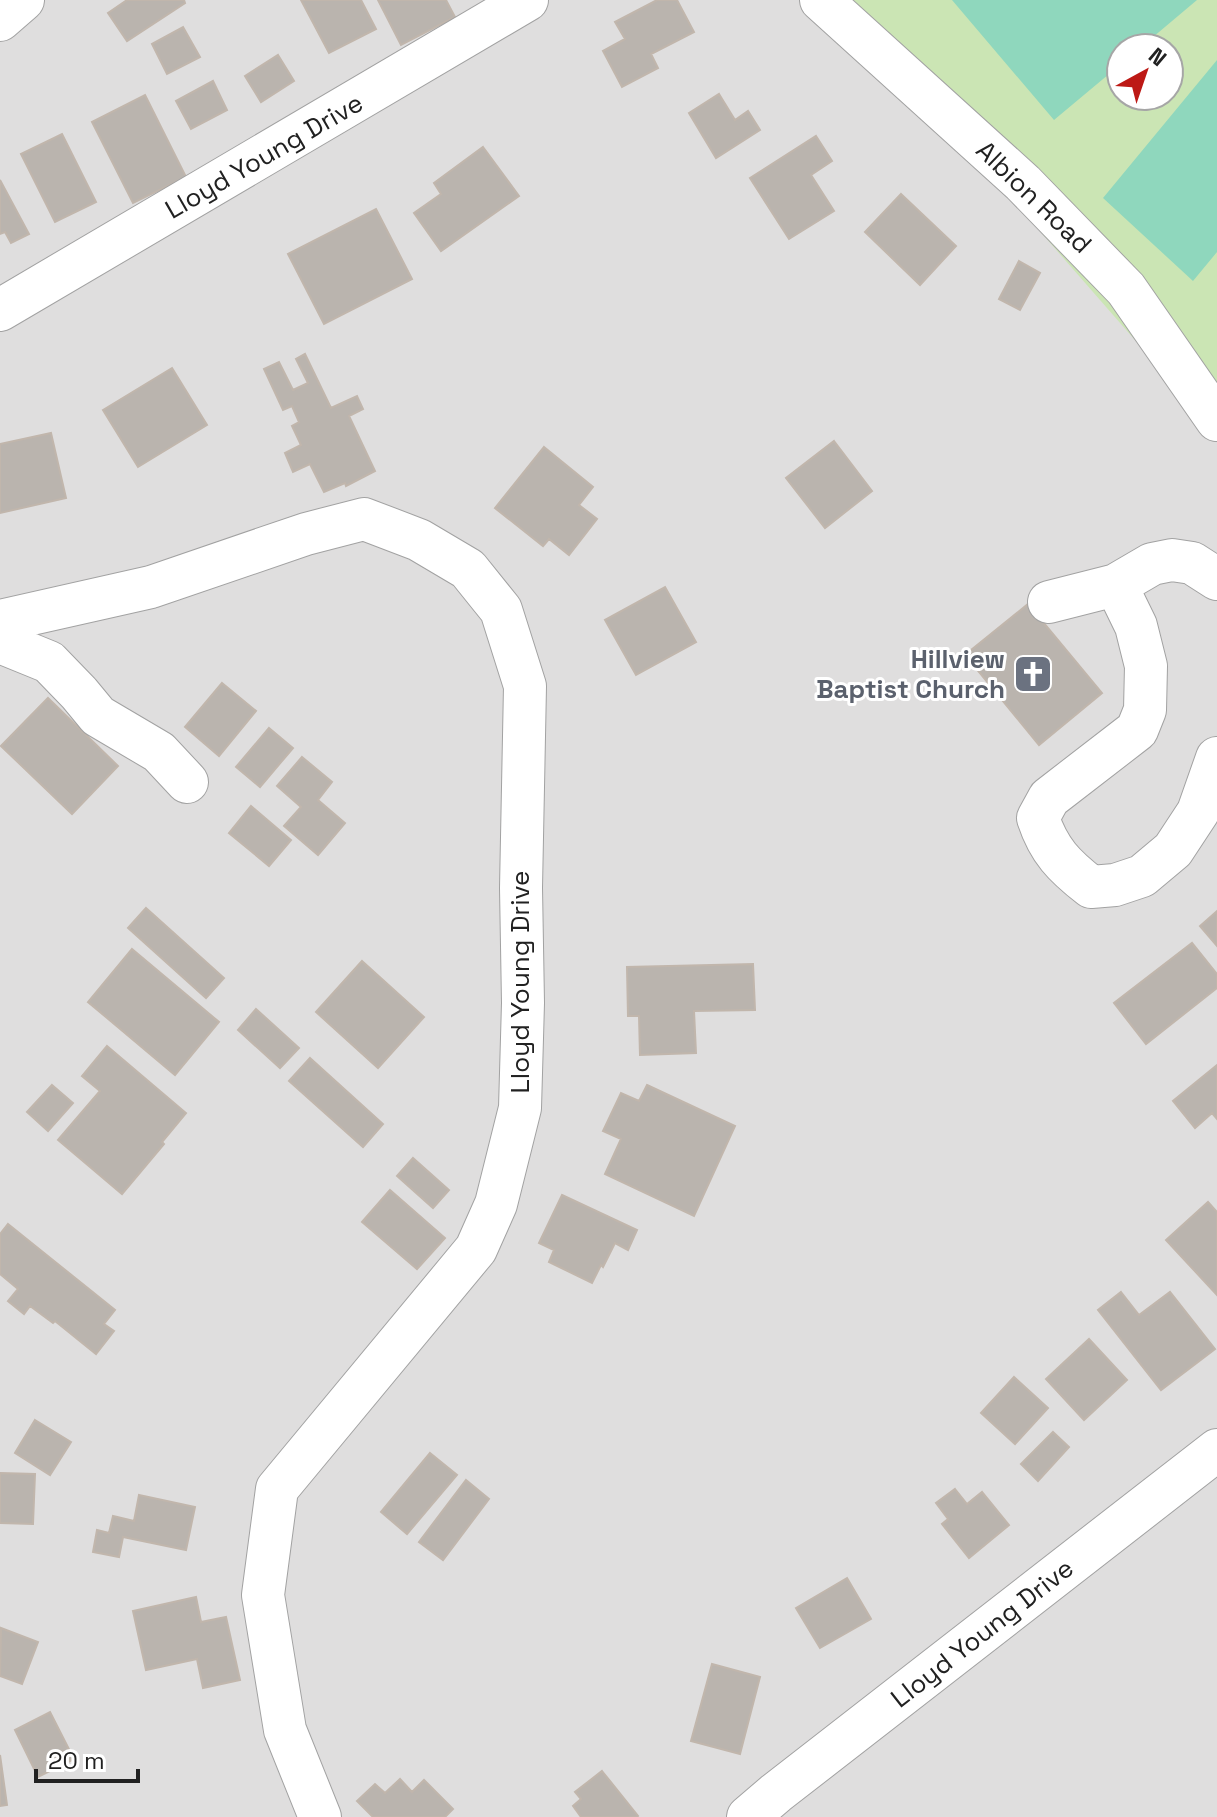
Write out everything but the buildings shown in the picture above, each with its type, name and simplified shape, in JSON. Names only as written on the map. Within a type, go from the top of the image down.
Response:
[{"type":"street","points":[[0,20],[23,0]]},
{"type":"street","name":"Lloyd Young Drive","points":[[0,310],[527,0]]},
{"type":"street","name":"Albion Road","points":[[821,0],[1023,183],[1126,289],[1217,420]]},
{"type":"street","name":"Lloyd Young Drive","points":[[0,621],[151,587],[306,534],[364,519],[419,540],[468,569],[501,610],[525,686],[520,1108],[496,1204],[476,1249],[277,1489],[263,1595],[285,1730],[320,1817]]},
{"type":"street","points":[[1049,602],[1116,585],[1152,564],[1172,560],[1192,563],[1217,579]]},
{"type":"street","points":[[1116,585],[1136,626],[1146,666],[1145,710],[1137,730],[1049,798],[1038,818],[1044,837],[1065,866],[1091,887],[1115,885],[1142,876],[1173,850],[1198,812],[1217,758]]},
{"type":"street","points":[[0,642],[49,662],[98,716],[159,752],[187,782]]},
{"type":"street","name":"Lloyd Young Drive","points":[[748,1817],[1217,1450]]},
{"type":"shaded area","points":[[0,0],[1015,0],[1217,249],[1217,1817],[0,1817]]},
{"type":"green space","points":[[838,0],[1217,0],[1217,434]]},
{"type":"green space","points":[[952,0],[1197,0],[1159,32],[1105,32],[1105,77],[1054,120]]},
{"type":"green space","points":[[1217,60],[1217,252],[1193,281],[1103,198],[1174,112],[1185,112],[1185,99]]},
{"type":"place","name":"Hillview Baptist Church","points":[[1033,674]]}]
